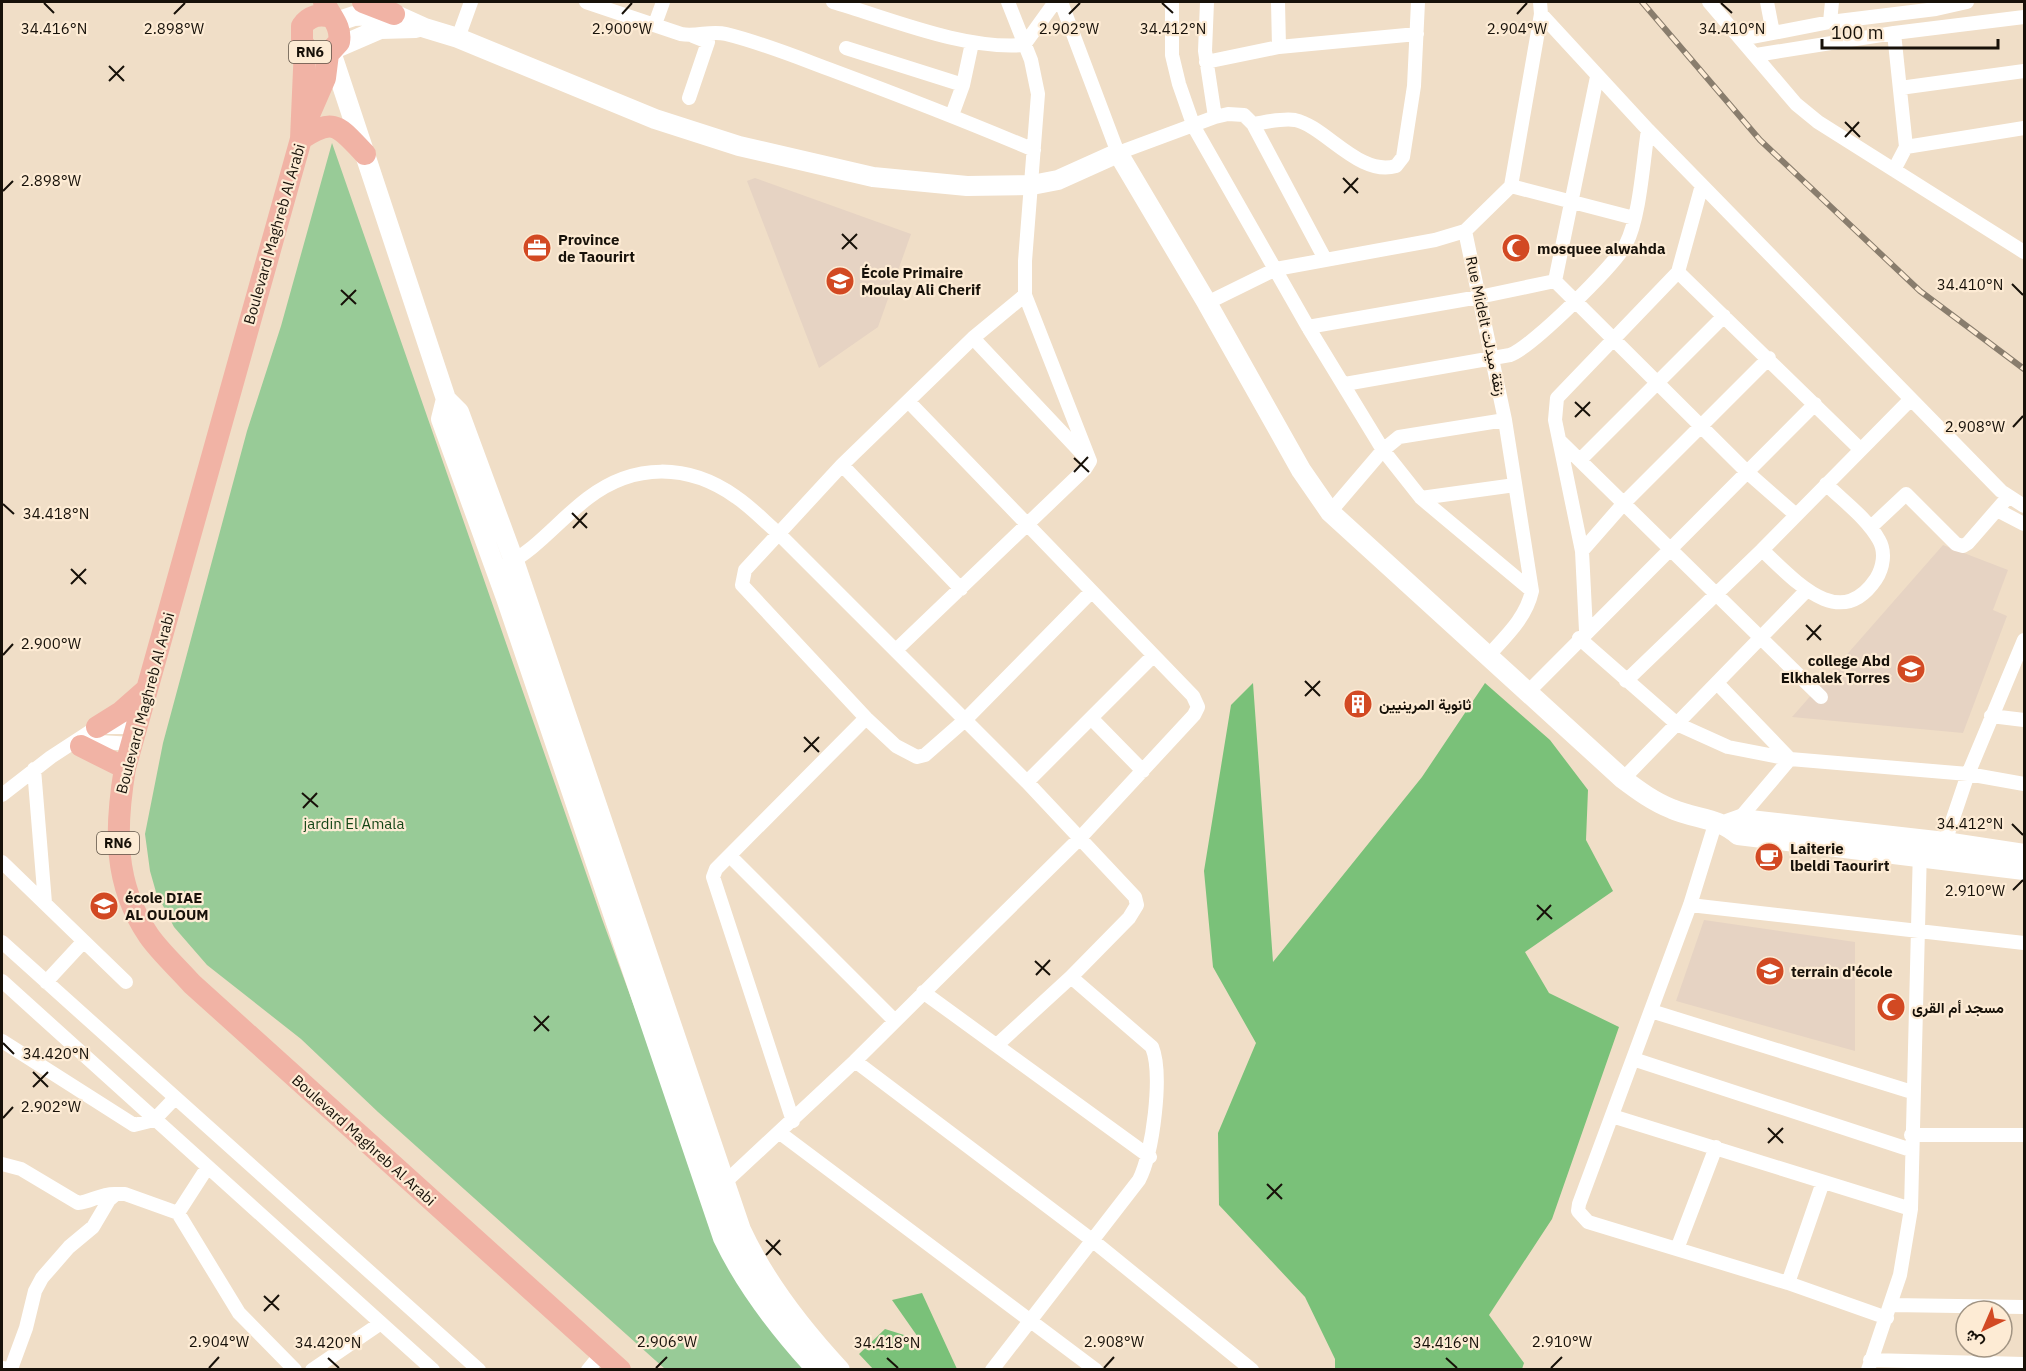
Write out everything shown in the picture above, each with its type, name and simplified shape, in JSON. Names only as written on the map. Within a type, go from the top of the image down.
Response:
[{"type":"main road","name":"Boulevard Maghreb Al Arabi","points":[[296,2],[303,37],[302,134]]},
{"type":"main road","points":[[363,2],[394,14]]},
{"type":"main road","name":"RN6","points":[[330,13],[340,34],[332,51],[315,54],[303,37],[311,17],[330,13]]},
{"type":"main road","name":"Boulevard Maghreb Al Arabi","points":[[332,51],[325,78],[302,134],[125,768],[117,828],[121,867],[131,905],[150,937],[192,984],[595,1361],[621,1370]]},
{"type":"main road","points":[[302,134],[320,127],[331,126],[347,136],[365,154]]},
{"type":"main road","points":[[97,727],[121,712],[147,689]]},
{"type":"main road","points":[[81,746],[125,768]]},
{"type":"street","points":[[458,38],[471,2]]},
{"type":"street","points":[[586,2],[708,42],[689,98]]},
{"type":"street","points":[[655,24],[663,2]]},
{"type":"street","points":[[833,2],[972,43],[1001,47],[1024,45],[1055,2]]},
{"type":"street","points":[[1008,2],[1034,71],[1038,94],[1038,121],[1025,261],[1025,295],[1090,462]]},
{"type":"street","points":[[1061,2],[1118,153],[1207,303],[1301,471],[1330,512],[1623,779],[1650,799],[1674,810],[1731,825],[1920,848],[2025,854]]},
{"type":"street","points":[[1172,2],[1172,55],[1194,127],[1308,327],[1345,384],[1383,450],[1420,498],[1532,591],[1530,602],[1518,622],[1488,656]]},
{"type":"street","points":[[1207,2],[1206,62],[1215,117]]},
{"type":"street","points":[[1278,2],[1279,48]]},
{"type":"street","points":[[1253,124],[1294,120],[1359,159],[1385,168],[1396,166],[1403,157],[1414,86],[1418,2]]},
{"type":"street","points":[[1767,2],[1773,33]]},
{"type":"street","points":[[1830,22],[1832,2]]},
{"type":"street","points":[[1742,39],[1897,8],[1967,2]]},
{"type":"street","points":[[1713,3],[1796,104],[1818,122],[2025,252]]},
{"type":"street","points":[[1207,303],[1276,269],[1435,240],[1465,231],[1511,186],[1540,8]]},
{"type":"street","points":[[1540,8],[1597,76],[1648,130],[2008,497],[2025,506]]},
{"type":"street","points":[[330,13],[354,16],[394,14],[655,119],[765,153],[835,170],[927,184],[1006,187],[1058,180],[1118,153],[1194,127],[1215,117],[1244,115],[1253,124],[1325,259]]},
{"type":"street","points":[[1756,56],[1894,33],[2025,17]]},
{"type":"street","points":[[425,28],[380,29],[332,51],[446,399],[459,412],[564,705],[715,1188],[734,1260],[768,1310],[816,1370]]},
{"type":"street","points":[[693,36],[713,32],[735,36],[952,115],[1034,150]]},
{"type":"street","points":[[1894,33],[1906,147],[1894,170]]},
{"type":"street","points":[[1206,62],[1279,48],[1417,34]]},
{"type":"street","points":[[952,115],[963,85],[972,43]]},
{"type":"street","points":[[846,48],[963,85]]},
{"type":"street","points":[[1900,88],[2025,71]]},
{"type":"street","points":[[1555,280],[1597,76]]},
{"type":"street","points":[[1906,147],[2025,128]]},
{"type":"street","points":[[1345,384],[1510,355],[1522,349],[1575,300],[1627,243],[1634,218],[1648,130]]},
{"type":"street","points":[[1702,185],[1678,272],[1557,398],[1555,420],[1582,551],[1583,634],[1626,681],[1677,724],[1728,747],[1790,759],[1968,774],[2025,784]]},
{"type":"street","points":[[1511,186],[1634,218]]},
{"type":"street","name":"Rue Midelt زنقة ميدلت","points":[[1465,231],[1505,420],[1532,591]]},
{"type":"street","points":[[1678,272],[1860,449]]},
{"type":"street","points":[[1308,327],[1479,297],[1555,280]]},
{"type":"street","points":[[1555,280],[1747,472],[1796,515]]},
{"type":"street","points":[[1025,295],[973,338],[842,465],[745,570],[741,578],[742,585],[866,718],[896,746],[917,757],[925,755],[965,720],[1091,592]]},
{"type":"street","points":[[1580,460],[1724,316]]},
{"type":"street","points":[[973,338],[1090,462]]},
{"type":"street","points":[[1582,551],[1624,503],[1703,427],[1768,358]]},
{"type":"street","points":[[446,399],[441,419],[715,1188],[753,1257],[790,1311],[840,1370]]},
{"type":"street","points":[[1626,681],[1762,549],[1911,399]]},
{"type":"street","points":[[715,1188],[780,1133],[855,1062],[894,1020],[1080,838],[1194,716],[1198,707],[1193,696],[909,402]]},
{"type":"street","points":[[1528,692],[1583,634],[1815,404]]},
{"type":"street","points":[[1330,512],[1383,450],[1399,437],[1505,420]]},
{"type":"street","points":[[1559,440],[1821,697]]},
{"type":"street","points":[[896,650],[1028,526],[1085,470],[1090,462]]},
{"type":"street","points":[[842,465],[961,589]]},
{"type":"street","points":[[496,571],[514,561],[602,488],[622,477],[640,472],[672,472],[708,482],[736,497],[778,533],[1026,782],[1131,892],[1137,905],[1129,918],[1071,977],[998,1044]]},
{"type":"street","points":[[1762,549],[1806,591],[1826,601],[1841,602],[1856,599],[1869,589],[1880,572],[1883,557],[1881,542],[1870,527],[1826,484]]},
{"type":"street","points":[[1420,498],[1515,485]]},
{"type":"street","points":[[1870,527],[1906,494],[1956,544],[1963,546],[2008,497]]},
{"type":"street","points":[[1997,510],[2025,524]]},
{"type":"street","points":[[1623,779],[1806,591]]},
{"type":"street","points":[[1943,850],[1968,774],[2025,640]]},
{"type":"street","points":[[1026,782],[1153,656]]},
{"type":"street","points":[[1717,683],[1790,759]]},
{"type":"street","points":[[544,711],[564,705]]},
{"type":"street","points":[[1991,716],[2025,720]]},
{"type":"street","points":[[792,1120],[713,877],[717,869],[866,718]]},
{"type":"street","points":[[1091,718],[1143,771]]},
{"type":"street","points":[[2,795],[34,769],[97,727],[134,736]]},
{"type":"street","points":[[58,752],[134,736]]},
{"type":"street","points":[[1790,759],[1740,818],[1731,825],[1690,905],[1578,1211],[1588,1222],[1889,1311],[2025,1307]]},
{"type":"street","points":[[34,769],[45,903]]},
{"type":"street","points":[[1920,848],[1916,931],[1911,1209],[1905,1249],[1889,1311],[1869,1365],[2025,1364]]},
{"type":"street","points":[[1943,850],[2025,870]]},
{"type":"street","points":[[730,856],[894,1020]]},
{"type":"street","points":[[2,862],[126,982]]},
{"type":"street","points":[[1690,905],[2025,943]]},
{"type":"street","points":[[2,942],[478,1370]]},
{"type":"street","points":[[46,982],[83,942]]},
{"type":"street","points":[[992,1370],[1139,1180],[1149,1157],[1158,1064],[1152,1047],[1071,977]]},
{"type":"street","points":[[2,981],[433,1370]]},
{"type":"street","points":[[923,992],[998,1044],[1149,1157]]},
{"type":"street","points":[[1651,1011],[1912,1092]]},
{"type":"street","points":[[2,1041],[134,1125],[154,1120],[175,1098]]},
{"type":"street","points":[[1634,1059],[1911,1150]]},
{"type":"street","points":[[855,1062],[1092,1240],[1252,1370]]},
{"type":"street","points":[[1612,1116],[1911,1209]]},
{"type":"street","points":[[780,1133],[1096,1370]]},
{"type":"street","points":[[1911,1135],[2025,1135]]},
{"type":"street","points":[[1677,1249],[1716,1147]]},
{"type":"street","points":[[2,1164],[21,1169],[78,1203],[103,1195],[125,1194],[178,1213],[239,1313],[295,1370]]},
{"type":"street","points":[[178,1213],[207,1168]]},
{"type":"street","points":[[1788,1283],[1823,1182]]},
{"type":"street","points":[[2,1368],[12,1366],[26,1328],[35,1291],[42,1278],[69,1247],[93,1227],[104,1206],[116,1194]]},
{"type":"street","points":[[312,1370],[381,1323]]},
{"type":"shaded area","name":"École Primaire Moulay Ali Cherif","points":[[755,178],[911,234],[878,327],[819,368],[747,181]]},
{"type":"shaded area","name":"college Abd Elkhalek Torres","points":[[1943,545],[2008,570],[1993,610],[2007,616],[1963,733],[1792,717]]},
{"type":"shaded area","name":"terrain d'école","points":[[1704,920],[1855,942],[1855,1051],[1676,1001]]},
{"type":"green space","name":"jardin El Amala","points":[[332,143],[602,919],[707,1204],[812,1369],[665,1369],[378,1112],[301,1039],[207,965],[174,927],[156,892],[150,871],[145,834],[163,743],[247,431],[281,326]]},
{"type":"green space","points":[[1253,683],[1273,962],[1422,777],[1485,683],[1550,740],[1588,790],[1586,840],[1613,891],[1525,952],[1549,993],[1619,1027],[1552,1219],[1489,1315],[1524,1363],[1522,1369],[1335,1369],[1335,1359],[1305,1297],[1219,1205],[1218,1133],[1256,1043],[1213,967],[1204,871],[1231,705]]},
{"type":"green space","points":[[922,1293],[957,1369],[873,1369],[859,1354],[885,1329],[920,1340],[892,1300]]},
{"type":"railway","points":[[1642,2],[1760,140],[1920,291],[2024,369]]},
{"type":"place","name":"Province de Taourirt","points":[[537,248]]},
{"type":"place","name":"mosquee alwahda","points":[[1516,248]]},
{"type":"place","name":"École Primaire Moulay Ali Cherif","points":[[840,281]]},
{"type":"place","name":"college Abd Elkhalek Torres","points":[[1911,669]]},
{"type":"place","name":"ثانوية المرينيين","points":[[1358,704]]},
{"type":"place","name":"Laiterie lbeldi Taourirt","points":[[1769,857]]},
{"type":"place","name":"école DIAE AL OULOUM","points":[[104,906]]},
{"type":"place","name":"terrain d'école","points":[[1770,971]]},
{"type":"place","name":"مسجد أم القرى","points":[[1891,1007]]}]
